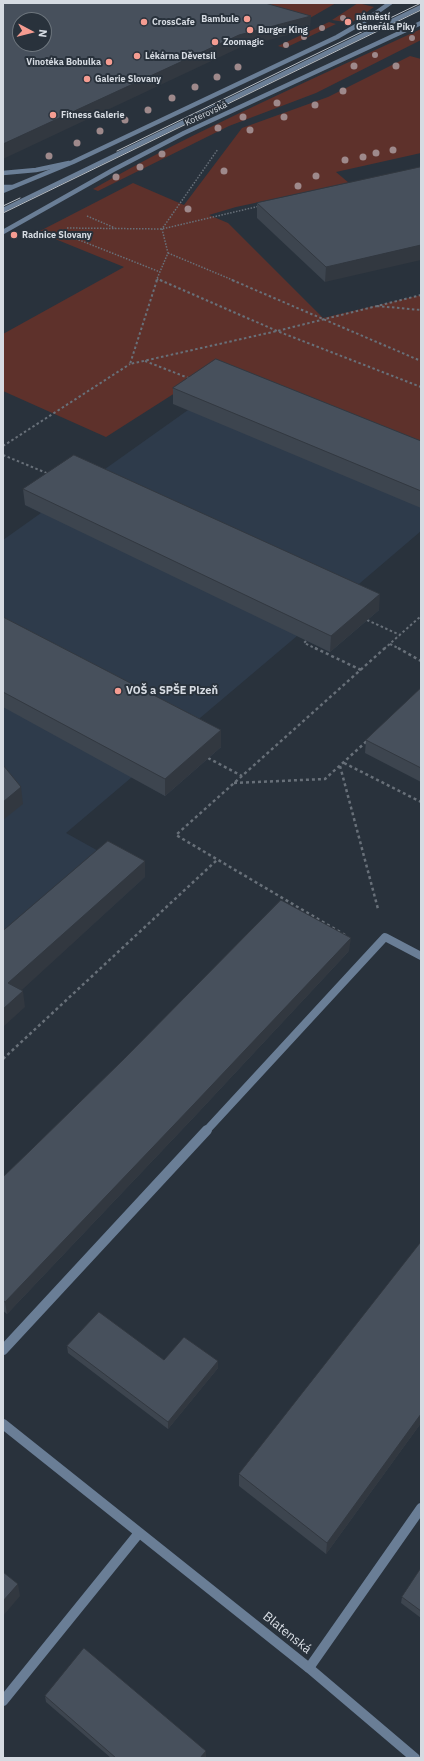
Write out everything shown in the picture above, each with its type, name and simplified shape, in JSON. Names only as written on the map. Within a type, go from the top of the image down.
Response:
[{"type":"street","name":"Koterovská","points":[[3,192],[74,162],[337,37],[368,19],[390,3]]},
{"type":"street","name":"Koterovská","points":[[3,210],[421,7]]},
{"type":"street","name":"Koterovská","points":[[3,232],[113,170],[184,133],[421,23]]},
{"type":"street","points":[[3,173],[36,170],[74,162]]},
{"type":"street","points":[[3,187],[12,187]]},
{"type":"street","points":[[3,1350],[385,937],[421,956]]},
{"type":"street","name":"Blatenská","points":[[3,1424],[309,1668],[415,1758]]},
{"type":"street","points":[[309,1668],[421,1508]]},
{"type":"street","points":[[3,1701],[139,1533]]},
{"type":"path","points":[[130,364],[157,279],[168,253],[162,229],[220,144]]},
{"type":"path","points":[[64,228],[162,229],[262,206]]},
{"type":"path","points":[[83,215],[118,228]]},
{"type":"path","points":[[56,231],[160,272]]},
{"type":"path","points":[[168,253],[421,361]]},
{"type":"path","points":[[157,279],[277,332],[421,387]]},
{"type":"path","points":[[3,446],[130,364],[277,332],[323,318],[421,295]]},
{"type":"path","points":[[374,306],[421,310]]},
{"type":"path","points":[[145,361],[195,381]]},
{"type":"path","points":[[3,455],[55,477]]},
{"type":"path","points":[[372,951],[176,835],[421,616]]},
{"type":"path","points":[[367,620],[400,635]]},
{"type":"path","points":[[306,641],[304,643],[361,670]]},
{"type":"path","points":[[390,644],[421,661]]},
{"type":"path","points":[[234,783],[325,779],[371,737]]},
{"type":"path","points":[[208,758],[242,776]]},
{"type":"path","points":[[344,763],[421,802]]},
{"type":"path","points":[[340,766],[385,937]]},
{"type":"path","points":[[3,1059],[218,859]]},
{"type":"shaded area","points":[[250,3],[336,3],[296,26]]},
{"type":"shaded area","points":[[358,3],[374,7],[351,23],[332,20]]},
{"type":"shaded area","points":[[329,22],[336,24],[285,48],[278,46]]},
{"type":"shaded area","points":[[421,29],[421,40],[316,93],[229,126],[98,191],[93,189],[214,125]]},
{"type":"shaded area","points":[[410,56],[421,59],[421,153],[336,172],[349,183],[236,207],[209,215],[228,223],[323,318],[421,295],[421,445],[222,363],[106,437],[3,391],[3,334],[124,267],[38,232],[133,183],[184,205],[242,128],[328,97]]},
{"type":"shaded area","name":"VOŠ a SPŠE Plzeň","points":[[188,410],[421,458],[421,531],[346,595],[379,610],[330,652],[297,636],[187,729],[221,747],[165,796],[132,777],[66,833],[145,877],[11,999],[3,1027],[3,540],[41,513],[25,505],[91,479]]},
{"type":"building","name":"Galerie Slovany","points":[[3,3],[265,3],[311,16],[239,35],[3,144]]},
{"type":"building","points":[[421,167],[421,245],[326,267],[257,203]]},
{"type":"building","points":[[216,359],[421,441],[421,491],[173,388]]},
{"type":"building","points":[[74,455],[380,594],[331,636],[23,489]]},
{"type":"building","points":[[3,617],[221,730],[165,779],[3,692]]},
{"type":"building","points":[[421,688],[421,768],[366,740]]},
{"type":"building","points":[[3,765],[21,787],[3,802]]},
{"type":"building","points":[[108,841],[145,861],[8,983],[23,991],[3,1009],[3,931]]},
{"type":"building","points":[[281,900],[351,938],[5,1302],[3,1301],[3,1177],[124,1059]]},
{"type":"building","points":[[421,1242],[421,1414],[327,1543],[239,1474]]},
{"type":"building","points":[[99,1312],[164,1360],[184,1337],[218,1361],[168,1422],[67,1346]]},
{"type":"building","points":[[421,1568],[421,1611],[402,1597]]},
{"type":"building","points":[[3,1572],[18,1584],[3,1601]]},
{"type":"building","points":[[84,1648],[206,1751],[200,1758],[116,1758],[45,1696]]},
{"type":"tram line","points":[[117,151],[421,3]]},
{"type":"tram line","points":[[3,213],[421,10]]},
{"type":"tram line","points":[[3,206],[20,198]]},
{"type":"place","name":"Bambule","points":[[247,19]]},
{"type":"place","name":"CrossCafe","points":[[144,22]]},
{"type":"place","name":"náměstí Generála Píky","points":[[348,22]]},
{"type":"place","name":"Burger King","points":[[250,30]]},
{"type":"place","name":"Zoomagic","points":[[215,42]]},
{"type":"place","name":"Lékárna Děvetsil","points":[[137,56]]},
{"type":"place","name":"Vinotéka Bobulka","points":[[109,62]]},
{"type":"place","name":"Galerie Slovany","points":[[87,79]]},
{"type":"place","name":"Fitness Galerie","points":[[53,115]]},
{"type":"place","name":"Radnice Slovany","points":[[14,235]]},
{"type":"place","name":"VOŠ a SPŠE Plzeň","points":[[118,691]]}]
